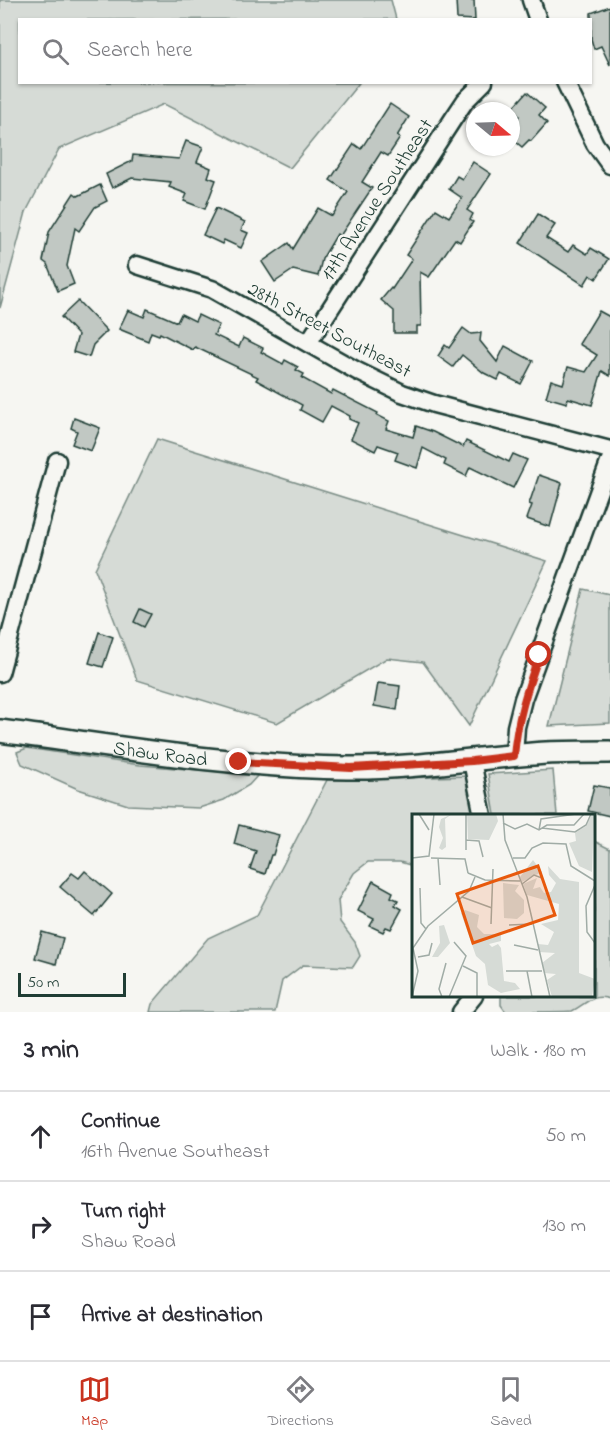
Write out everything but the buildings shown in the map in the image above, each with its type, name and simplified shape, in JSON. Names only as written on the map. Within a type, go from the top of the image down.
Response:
[{"type":"main road","name":"Shaw Road","points":[[0,731],[239,762],[305,767],[351,768],[472,761],[514,756],[610,752]]},
{"type":"street","points":[[531,0],[537,18]]},
{"type":"street","name":"17th Avenue Southeast","points":[[308,343],[465,101],[482,84]]},
{"type":"street","points":[[566,84],[595,144],[610,165]]},
{"type":"street","name":"28th Street Southeast","points":[[137,265],[212,289],[357,371],[402,393],[467,413],[610,450]]},
{"type":"street","points":[[514,756],[516,727],[523,699],[610,460]]},
{"type":"street","points":[[0,673],[57,461]]},
{"type":"street","points":[[472,761],[483,814]]},
{"type":"street","points":[[461,1012],[473,997]]},
{"type":"shaded area","points":[[0,0],[391,0],[396,18],[18,18],[18,84],[358,84],[290,168],[164,104],[59,149],[26,212],[0,308]]},
{"type":"shaded area","points":[[157,439],[547,561],[469,726],[423,662],[387,658],[277,723],[137,680],[95,569]]},
{"type":"shaded area","points":[[583,589],[610,595],[610,723],[549,726]]},
{"type":"shaded area","points":[[27,748],[140,765],[258,775],[249,785],[224,800],[199,808],[128,805],[78,789],[22,764],[17,752]]},
{"type":"shaded area","points":[[553,770],[557,814],[495,814],[488,774]]},
{"type":"shaded area","points":[[468,776],[476,814],[412,814],[412,866],[400,862],[368,862],[354,873],[338,900],[340,922],[355,942],[360,956],[353,967],[303,965],[282,981],[275,1012],[150,1012],[152,1004],[208,938],[257,915],[327,780]]},
{"type":"shaded area","points":[[595,842],[610,849],[610,999],[594,998],[572,1011],[506,1012],[501,1005],[501,997],[595,997]]},
{"type":"route","points":[[239,762],[351,768],[472,761],[514,756],[516,727],[523,699],[539,655]]}]
